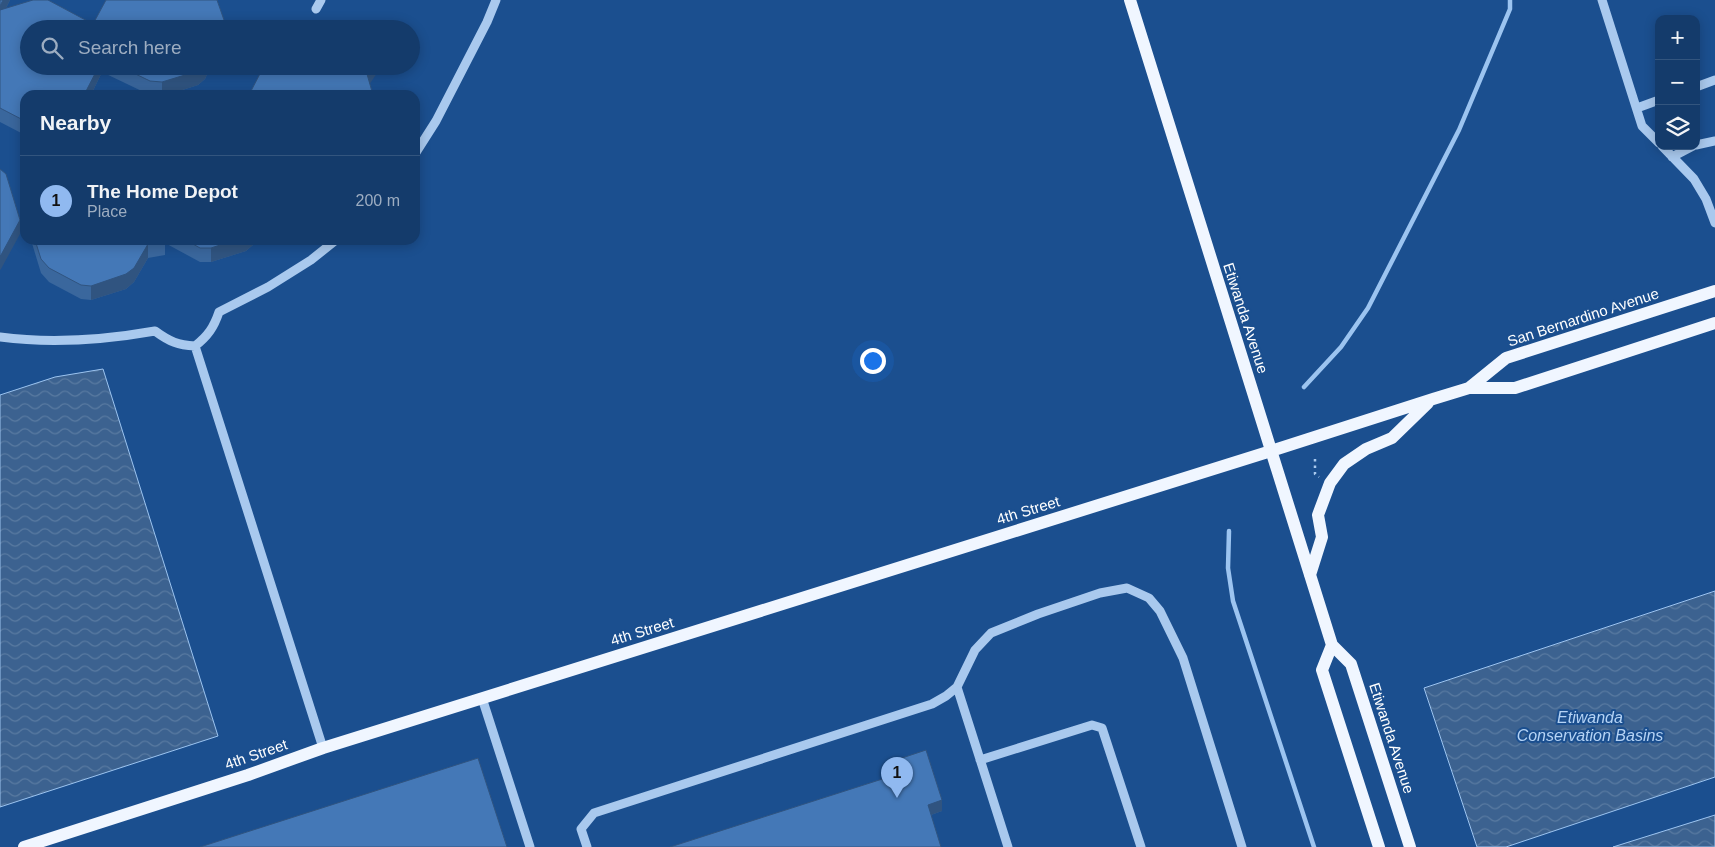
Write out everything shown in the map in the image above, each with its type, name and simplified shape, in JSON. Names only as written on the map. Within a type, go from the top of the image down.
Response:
[{"type":"main road","name":"Etiwanda Avenue","points":[[1130,0],[1332,645],[1351,664],[1410,847]]},
{"type":"main road","name":"San Bernardino Avenue","points":[[1469,388],[1506,358],[1715,291]]},
{"type":"main road","name":"San Bernardino Avenue","points":[[1271,451],[1469,388],[1515,388],[1715,323]]},
{"type":"main road","points":[[1310,575],[1322,537],[1318,515],[1330,483],[1344,464],[1366,448],[1392,438],[1433,399]]},
{"type":"main road","name":"4th Street","points":[[24,847],[248,775],[323,748],[1271,451]]},
{"type":"main road","points":[[1332,645],[1322,670],[1379,847]]},
{"type":"lane","points":[[420,146],[436,121],[487,22],[496,0]]},
{"type":"lane","points":[[1602,0],[1642,126],[1655,139]]},
{"type":"lane","points":[[1700,86],[1715,80]]},
{"type":"lane","points":[[1637,108],[1655,101]]},
{"type":"lane","points":[[1700,145],[1715,141]]},
{"type":"lane","points":[[1666,150],[1694,179],[1706,199],[1715,223]]},
{"type":"lane","points":[[1672,157],[1687,150]]},
{"type":"lane","points":[[0,338],[26,341],[84,341],[155,331],[180,346],[195,346],[211,331],[218,312],[268,287],[311,260],[330,245]]},
{"type":"lane","points":[[195,346],[323,748]]},
{"type":"lane","points":[[587,847],[581,830],[594,813],[932,704],[957,687],[975,650],[991,634],[1038,614],[1100,593],[1127,588],[1149,598],[1160,611],[1183,658],[1242,847]]},
{"type":"lane","points":[[957,687],[1008,847]]},
{"type":"lane","points":[[482,698],[530,847]]},
{"type":"lane","points":[[980,760],[1092,725],[1102,728],[1141,847]]},
{"type":"path","points":[[1315,459],[1315,474],[1320,478]]},
{"type":"water","points":[[103,369],[218,736],[0,807],[0,395],[55,377]]},
{"type":"water","name":"Etiwanda Conservation Basins","points":[[1715,591],[1715,777],[1506,847],[1477,847],[1424,688]]},
{"type":"water","points":[[1715,815],[1715,847],[1613,847]]},
{"type":"building","points":[[33,0],[48,0],[86,20],[20,20],[20,75],[94,75],[87,90],[20,90],[20,118],[0,108],[0,10]]},
{"type":"building","points":[[106,0],[217,0],[224,20],[95,20]]},
{"type":"building","points":[[138,75],[185,75],[162,82],[150,81]]},
{"type":"building","points":[[259,75],[367,75],[372,90],[252,90]]},
{"type":"building","points":[[0,169],[6,174],[20,220],[0,256]]},
{"type":"building","points":[[37,245],[147,245],[134,268],[126,274],[91,286],[81,285],[49,268],[41,259]]},
{"type":"building","points":[[195,245],[220,245],[211,248],[200,248]]},
{"type":"building","points":[[926,750],[942,800],[928,805],[941,847],[670,847],[898,774],[893,761]]},
{"type":"building","points":[[478,758],[507,847],[200,847]]},
{"type":"waterway","points":[[1304,387],[1341,347],[1368,308],[1459,130],[1510,9],[1510,0]]},
{"type":"waterway","points":[[1229,531],[1228,568],[1233,601],[1314,847]]},
{"type":"place","name":"The Home Depot","points":[[897,798]]}]
